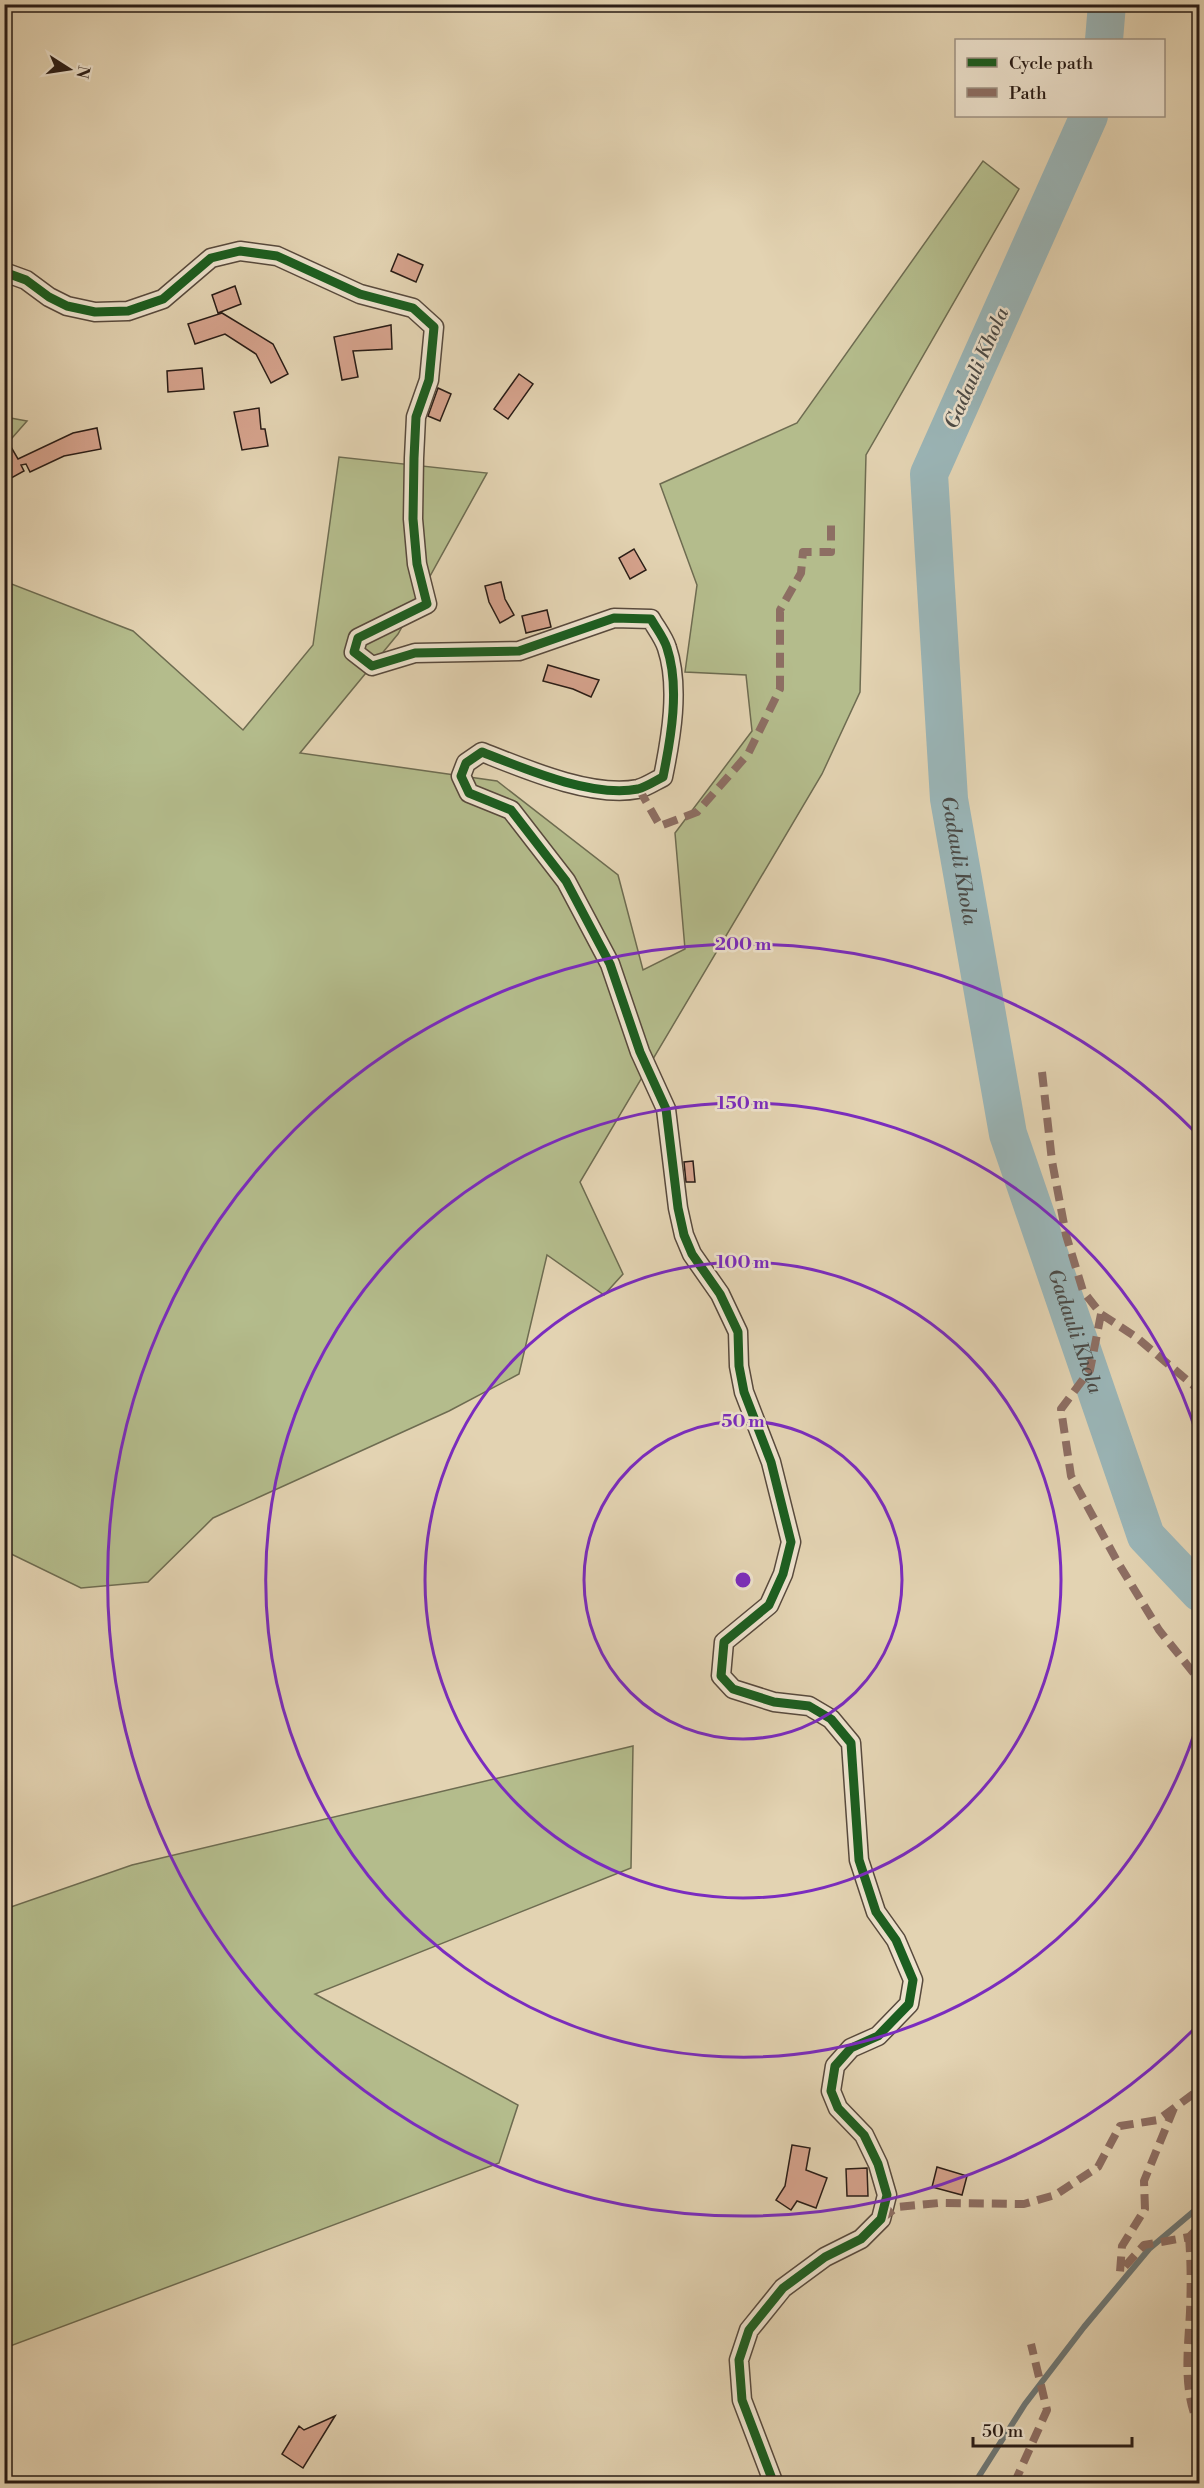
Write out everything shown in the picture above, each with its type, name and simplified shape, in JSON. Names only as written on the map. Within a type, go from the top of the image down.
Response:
[{"type":"street","points":[[4,272],[26,280],[49,297],[67,306],[95,312],[128,310],[163,299],[211,258],[240,251],[278,255],[360,294],[413,308],[434,327],[429,380],[416,417],[414,458],[413,519],[417,564],[427,604],[358,638],[354,652],[372,666],[415,653],[519,651],[614,618],[651,620],[667,647],[673,687],[671,741],[663,777],[639,789],[605,790],[542,776],[482,753],[466,763],[461,776],[469,793],[511,810],[566,881],[610,964],[640,1052],[666,1109],[678,1208],[684,1235],[692,1254],[720,1294],[738,1332],[739,1366],[744,1392],[771,1462],[791,1542],[783,1574],[769,1605],[724,1642],[722,1676],[733,1689],[774,1702],[809,1706],[831,1719],[851,1743],[859,1860],[876,1912],[896,1940],[913,1980],[909,2004],[878,2036],[851,2048],[835,2066],[831,2091],[838,2108],[864,2135],[878,2164],[886,2195],[880,2219],[861,2239],[825,2257],[783,2288],[749,2330],[738,2360],[742,2400],[774,2484]]},
{"type":"green space","points":[[983,161],[1019,189],[866,455],[860,692],[822,774],[580,1182],[623,1274],[604,1295],[547,1255],[519,1374],[449,1411],[213,1518],[148,1582],[81,1588],[5,1551],[4,581],[133,631],[243,730],[313,645],[339,457],[487,473],[398,634],[300,753],[497,781],[618,875],[643,970],[685,949],[675,833],[752,731],[746,675],[685,672],[697,585],[660,484],[797,423]]},
{"type":"green space","points":[[5,417],[27,421],[5,446]]},
{"type":"green space","points":[[633,1746],[631,1868],[315,1994],[518,2105],[499,2163],[5,2348],[5,1909],[132,1865]]},
{"type":"building","points":[[398,254],[423,265],[416,282],[391,271]]},
{"type":"building","points":[[235,286],[241,304],[218,313],[212,295]]},
{"type":"building","points":[[222,313],[273,344],[288,374],[271,383],[256,354],[225,334],[195,344],[188,324]]},
{"type":"building","points":[[391,325],[392,349],[353,351],[358,377],[342,380],[334,337]]},
{"type":"building","points":[[202,368],[204,389],[168,392],[167,371]]},
{"type":"building","points":[[519,374],[533,384],[508,419],[494,409]]},
{"type":"building","points":[[438,388],[451,394],[440,421],[428,416]]},
{"type":"building","points":[[259,408],[261,429],[265,429],[268,446],[242,450],[234,412]]},
{"type":"building","points":[[97,428],[101,449],[64,456],[30,472],[26,464],[21,465],[24,471],[4,482],[4,435],[18,459],[73,433]]},
{"type":"building","points":[[634,549],[646,570],[630,579],[619,558]]},
{"type":"building","points":[[501,582],[505,599],[514,615],[500,623],[489,602],[485,586]]},
{"type":"building","points":[[547,610],[551,627],[526,633],[522,616]]},
{"type":"building","points":[[548,665],[599,680],[591,697],[573,689],[543,681]]},
{"type":"building","points":[[693,1161],[695,1182],[686,1182],[684,1162]]},
{"type":"building","points":[[792,2145],[810,2148],[806,2170],[827,2178],[816,2208],[797,2201],[791,2210],[776,2200],[785,2186]]},
{"type":"building","points":[[937,2167],[967,2176],[962,2195],[932,2187]]},
{"type":"building","points":[[867,2168],[868,2196],[847,2196],[846,2169]]},
{"type":"building","points":[[335,2416],[303,2468],[282,2454],[299,2426],[304,2430]]},
{"type":"waterway","name":"Gadauli Khola","points":[[1104,39],[1107,4]]},
{"type":"waterway","name":"Gadauli Khola","points":[[1089,117],[929,474],[949,799],[1008,1134],[1146,1536],[1200,1593]]},
{"type":"waterway","points":[[974,2484],[1025,2404],[1084,2327],[1149,2249],[1200,2206]]},
{"type":"marked path","points":[[639,789],[660,826],[697,812],[748,754],[780,689],[780,610],[801,573],[803,552],[831,552],[831,524]]},
{"type":"marked path","points":[[1042,1072],[1052,1161],[1066,1235],[1083,1291],[1101,1314],[1136,1337],[1200,1391]]},
{"type":"marked path","points":[[1101,1314],[1090,1370],[1061,1409],[1071,1476],[1117,1561],[1159,1630],[1200,1681]]},
{"type":"marked path","points":[[881,2219],[897,2207],[939,2203],[1024,2204],[1055,2195],[1098,2167],[1120,2126],[1158,2120],[1200,2089]]},
{"type":"marked path","points":[[1174,2108],[1144,2181],[1145,2209],[1122,2246],[1120,2272],[1144,2245],[1189,2237],[1200,2226]]},
{"type":"marked path","points":[[1189,2237],[1191,2293],[1188,2386],[1194,2414],[1200,2428]]},
{"type":"marked path","points":[[1014,2484],[1047,2410],[1031,2344]]},
{"type":"cycle path","points":[[4,272],[26,280],[49,297],[67,306],[95,312],[128,311],[163,299],[211,258],[240,251],[277,256],[360,294],[413,308],[434,327],[429,380],[416,417],[414,458],[413,519],[417,564],[427,604],[358,638],[354,652],[372,666],[415,653],[519,651],[614,618],[651,619],[667,648],[674,696],[663,777],[638,789],[620,791],[600,789],[559,780],[482,752],[466,763],[461,776],[469,793],[511,810],[566,881],[610,964],[640,1052],[666,1109],[678,1208],[684,1235],[692,1254],[720,1294],[738,1332],[739,1366],[744,1392],[771,1462],[791,1542],[783,1574],[769,1605],[724,1642],[721,1676],[733,1689],[774,1702],[809,1706],[831,1719],[851,1743],[859,1860],[876,1912],[896,1940],[913,1980],[909,2004],[878,2036],[851,2048],[835,2066],[831,2091],[838,2108],[864,2135],[878,2164],[887,2195],[881,2219],[861,2239],[825,2257],[783,2288],[749,2330],[739,2360],[742,2400],[774,2484]]}]
